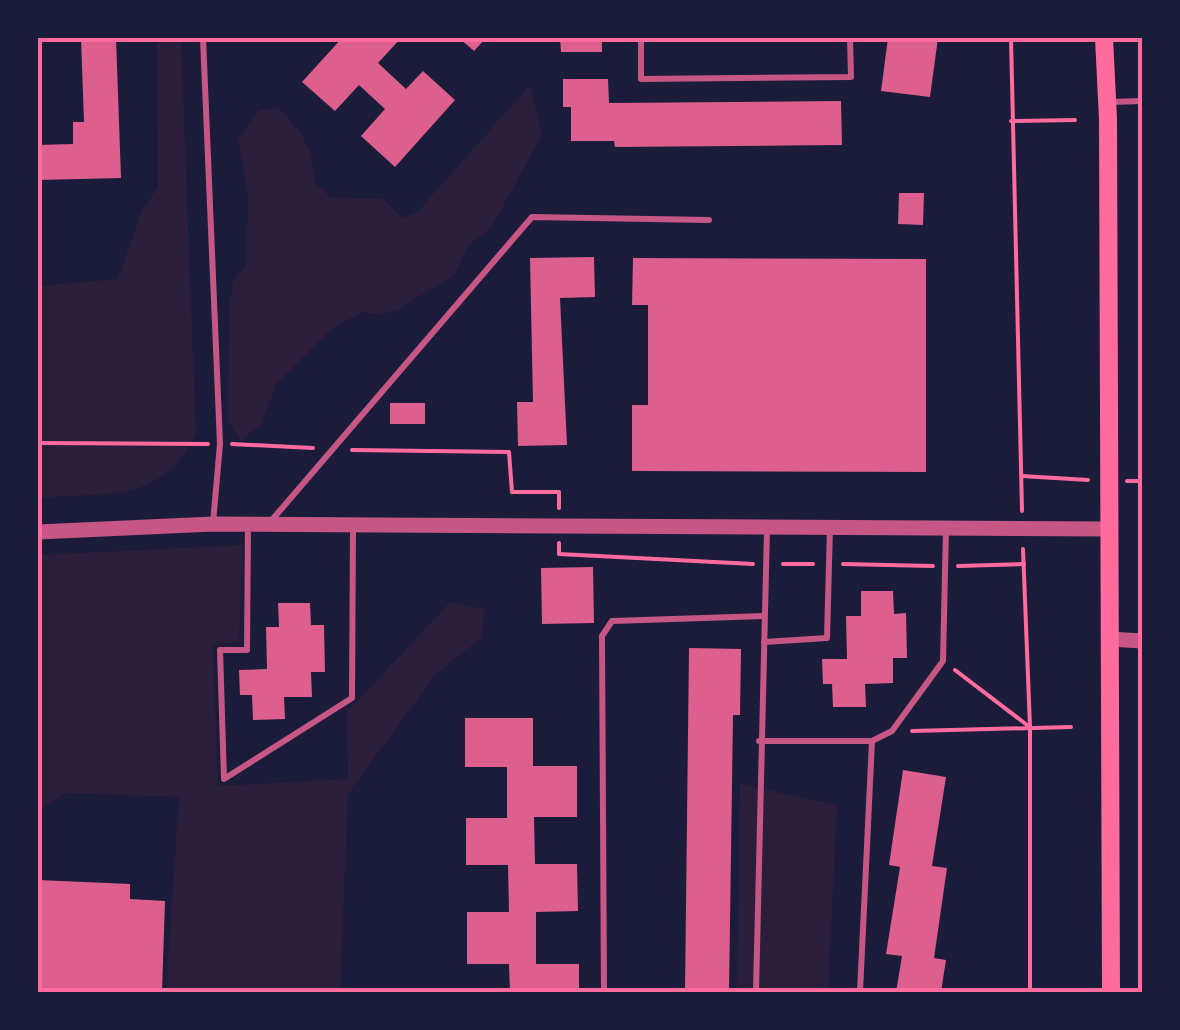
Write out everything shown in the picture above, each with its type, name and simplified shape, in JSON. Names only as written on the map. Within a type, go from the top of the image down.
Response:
[{"type":"main road","points":[[1104,38],[1104,102],[1108,120],[1110,992]]},
{"type":"street","points":[[38,532],[213,524],[353,528],[1108,529]]},
{"type":"street","points":[[1109,639],[1142,642]]},
{"type":"lane","points":[[203,38],[220,444],[213,524]]},
{"type":"lane","points":[[641,38],[641,79],[851,77],[850,38]]},
{"type":"lane","points":[[1104,102],[1142,101]]},
{"type":"lane","points":[[268,526],[532,217],[709,220]]},
{"type":"lane","points":[[248,525],[246,650],[220,650],[224,779],[352,698],[353,528]]},
{"type":"lane","points":[[764,642],[827,638],[830,526]]},
{"type":"lane","points":[[759,741],[872,742],[892,731],[943,662],[946,527]]},
{"type":"lane","points":[[756,992],[767,528]]},
{"type":"lane","points":[[604,992],[602,636],[612,621],[764,616]]},
{"type":"lane","points":[[860,992],[872,742]]},
{"type":"path","points":[[1012,38],[1022,511]]},
{"type":"path","points":[[1011,121],[1075,120]]},
{"type":"path","points":[[38,443],[509,452],[512,492],[559,492],[559,554],[766,564],[1024,564]]},
{"type":"path","points":[[1021,476],[1142,481]]},
{"type":"path","points":[[1023,539],[1030,727],[1030,992]]},
{"type":"path","points":[[943,662],[1030,727]]},
{"type":"path","points":[[892,731],[1071,728]]},
{"type":"shaded area","points":[[157,38],[181,38],[196,434],[166,473],[148,484],[109,494],[38,498],[38,286],[118,279],[141,212],[158,187]]},
{"type":"shaded area","points":[[530,85],[542,135],[491,228],[467,247],[455,274],[399,309],[382,315],[363,312],[332,328],[277,383],[261,424],[241,441],[228,422],[229,306],[233,281],[246,264],[248,197],[238,138],[260,110],[278,108],[294,125],[309,150],[314,182],[330,197],[383,199],[402,218],[418,211]]},
{"type":"shaded area","points":[[243,545],[239,642],[213,644],[218,786],[348,779],[347,712],[450,602],[485,609],[481,638],[436,674],[348,794],[340,992],[166,992],[179,797],[65,793],[38,811],[38,555]]},
{"type":"shaded area","points":[[740,784],[837,805],[828,992],[737,992]]},
{"type":"building","points":[[81,38],[116,38],[121,178],[38,180],[38,145],[73,144],[73,122],[84,122]]},
{"type":"building","points":[[342,38],[401,38],[378,63],[406,89],[423,71],[455,100],[395,167],[361,136],[385,109],[359,85],[335,111],[302,82]]},
{"type":"building","points":[[459,38],[486,38],[474,51]]},
{"type":"building","points":[[560,38],[602,38],[602,52],[561,52]]},
{"type":"building","points":[[888,38],[938,38],[930,97],[881,91]]},
{"type":"building","points":[[563,79],[608,79],[609,103],[841,101],[842,145],[615,147],[614,141],[571,141],[571,107],[563,107]]},
{"type":"building","points":[[899,193],[924,193],[923,225],[898,224]]},
{"type":"building","points":[[594,257],[595,297],[560,298],[567,445],[518,446],[517,402],[533,402],[530,258]]},
{"type":"building","points":[[633,258],[926,259],[926,472],[632,471],[632,405],[648,405],[648,305],[632,305]]},
{"type":"building","points":[[390,403],[425,403],[425,424],[390,424]]},
{"type":"building","points":[[593,567],[594,623],[542,624],[541,568]]},
{"type":"building","points":[[861,591],[893,591],[894,614],[906,613],[907,658],[893,658],[893,683],[865,684],[866,707],[833,707],[832,684],[823,684],[822,659],[847,659],[846,616],[861,616]]},
{"type":"building","points":[[278,603],[310,603],[311,625],[324,625],[325,672],[311,672],[312,697],[284,697],[285,719],[253,720],[252,695],[240,695],[239,670],[267,669],[266,627],[279,627]]},
{"type":"building","points":[[689,648],[741,649],[740,715],[733,715],[729,992],[685,992]]},
{"type":"building","points":[[465,718],[533,718],[533,766],[577,766],[577,817],[534,817],[535,864],[577,864],[578,911],[536,912],[536,964],[579,964],[579,992],[510,992],[509,964],[467,964],[467,912],[509,912],[508,865],[466,865],[466,818],[507,818],[507,767],[465,767]]},
{"type":"building","points":[[903,770],[946,777],[932,866],[947,868],[934,958],[946,960],[941,992],[896,992],[902,956],[886,954],[900,867],[889,865]]},
{"type":"building","points":[[38,880],[130,884],[130,899],[165,901],[162,992],[38,992]]}]
